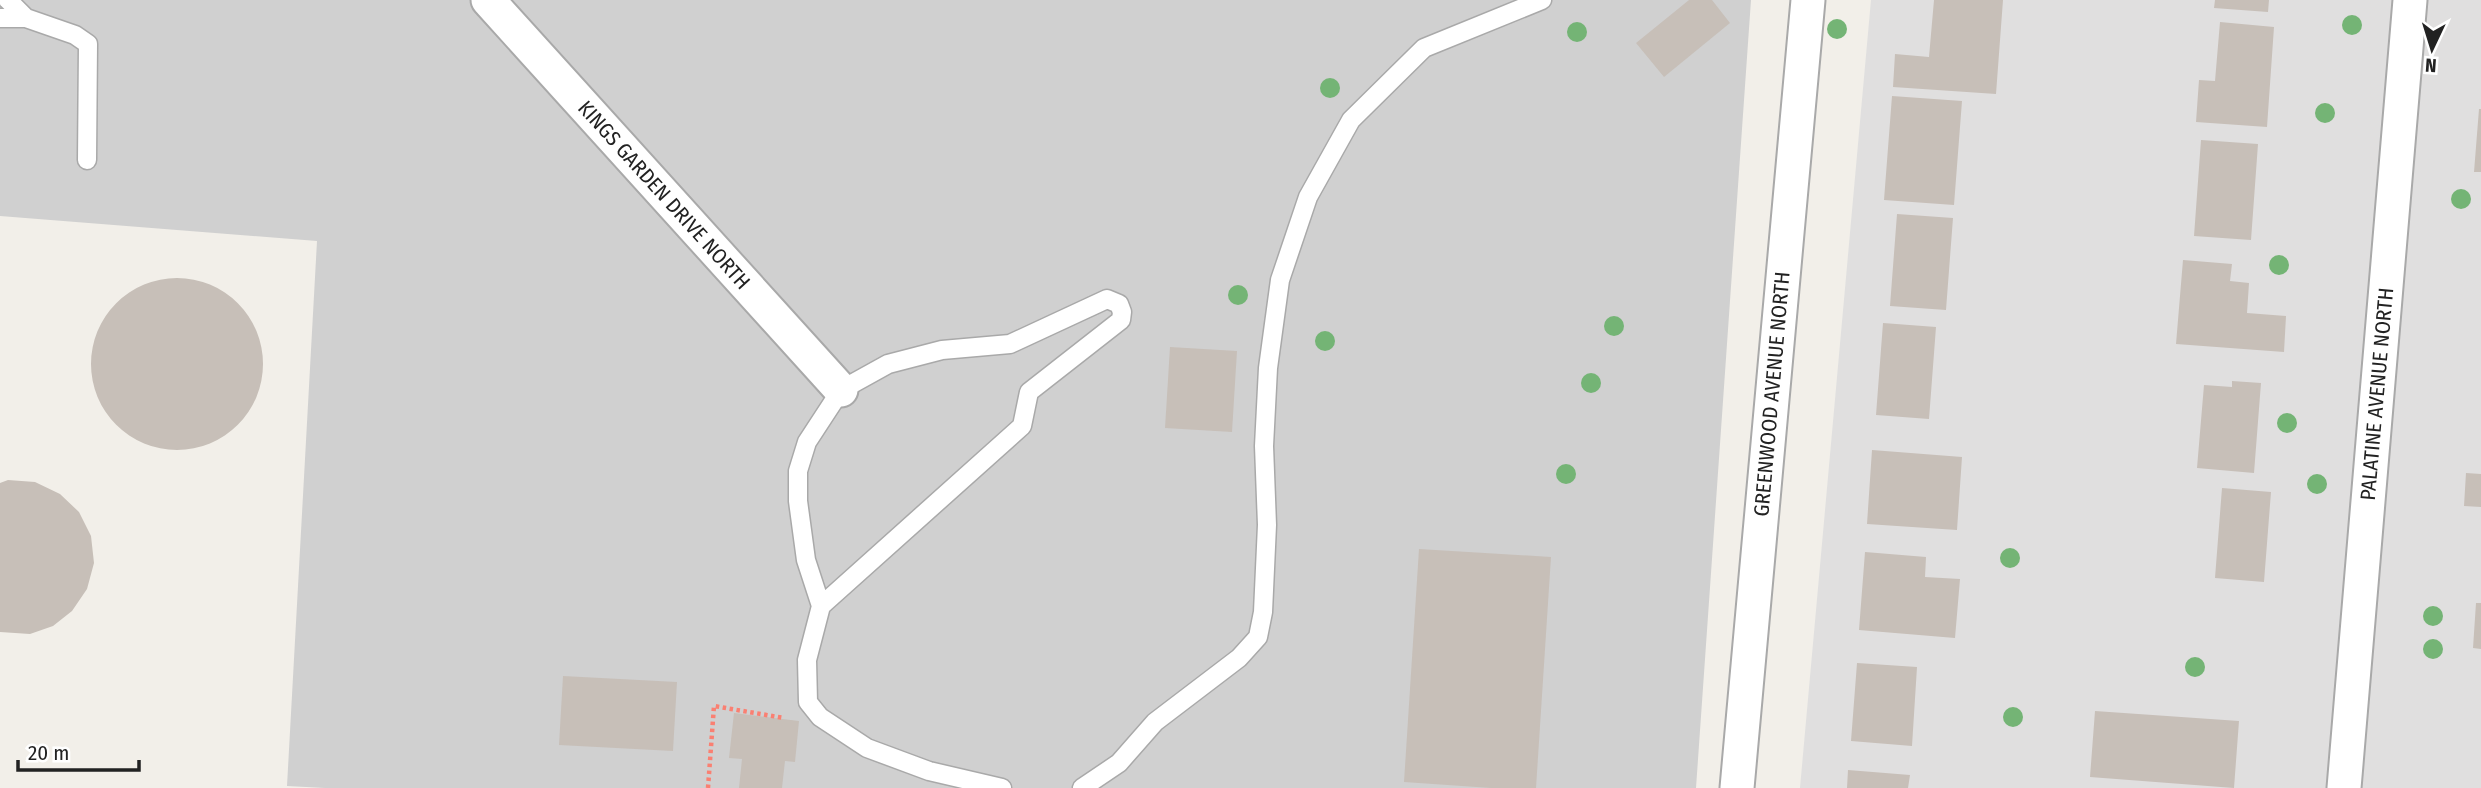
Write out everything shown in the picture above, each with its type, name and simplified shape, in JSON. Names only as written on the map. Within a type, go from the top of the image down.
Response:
[{"type":"street","name":"KINGS GARDEN DRIVE NORTH","points":[[488,0],[841,390]]},
{"type":"street","name":"GREENWOOD AVENUE NORTH","points":[[1737,788],[1808,0]]},
{"type":"street","name":"PALATINE AVENUE NORTH","points":[[2344,788],[2410,0]]},
{"type":"lane","points":[[8,0],[26,18]]},
{"type":"lane","points":[[1082,788],[1119,763],[1155,722],[1239,658],[1258,637],[1263,612],[1267,525],[1264,446],[1268,368],[1280,280],[1308,197],[1351,120],[1424,48],[1542,0]]},
{"type":"lane","points":[[0,18],[26,18],[75,35],[88,44],[87,160]]},
{"type":"lane","points":[[821,606],[1022,426],[1029,392],[1121,320],[1119,304],[1107,299],[1010,344],[942,350],[888,364],[841,390],[807,442],[798,471],[798,501],[806,560],[821,606],[807,660],[808,702],[820,717],[850,739],[887,757],[929,771],[1002,788]]},
{"type":"path","points":[[708,788],[714,706],[834,726]]},
{"type":"shaded area","points":[[0,0],[1751,0],[1696,788],[287,786],[317,241],[0,216]]},
{"type":"shaded area","points":[[1871,0],[2481,0],[2481,788],[1800,788]]},
{"type":"building","points":[[1689,0],[1712,0],[1730,23],[1664,77],[1636,43]]},
{"type":"building","points":[[1934,0],[2003,0],[1996,94],[1893,87],[1895,54],[1929,57]]},
{"type":"building","points":[[2215,0],[2269,0],[2268,12],[2214,8]]},
{"type":"building","points":[[2220,22],[2274,27],[2267,127],[2196,122],[2199,80],[2215,81]]},
{"type":"building","points":[[1892,96],[1962,101],[1954,205],[1884,200]]},
{"type":"building","points":[[2479,109],[2481,172],[2474,172]]},
{"type":"building","points":[[2201,140],[2258,144],[2251,240],[2194,236]]},
{"type":"building","points":[[1897,214],[1953,218],[1946,310],[1890,306]]},
{"type":"building","points":[[2183,260],[2232,264],[2230,281],[2249,283],[2247,313],[2286,316],[2284,352],[2176,344]]},
{"type":"building","points":[[177,278],[210,284],[238,303],[257,331],[263,364],[257,397],[238,425],[210,444],[177,450],[144,444],[116,425],[97,397],[91,364],[97,331],[116,303],[144,284]]},
{"type":"building","points":[[1883,323],[1936,327],[1929,419],[1876,415]]},
{"type":"building","points":[[1170,347],[1237,351],[1232,432],[1165,428]]},
{"type":"building","points":[[2232,381],[2261,383],[2254,473],[2197,468],[2204,385],[2232,387]]},
{"type":"building","points":[[1872,450],[1962,457],[1957,530],[1867,524]]},
{"type":"building","points":[[2466,473],[2481,474],[2481,507],[2464,506]]},
{"type":"building","points":[[8,480],[35,482],[60,494],[79,512],[91,536],[94,563],[87,589],[72,611],[53,626],[30,634],[0,632],[0,483]]},
{"type":"building","points":[[2222,488],[2271,492],[2264,582],[2215,578]]},
{"type":"building","points":[[1419,549],[1551,557],[1536,788],[1404,782]]},
{"type":"building","points":[[1865,552],[1926,557],[1925,577],[1960,579],[1955,638],[1859,630]]},
{"type":"building","points":[[2476,603],[2481,603],[2481,649],[2473,648]]},
{"type":"building","points":[[1857,663],[1917,667],[1912,746],[1851,741]]},
{"type":"building","points":[[563,676],[677,682],[673,751],[559,745]]},
{"type":"building","points":[[2095,711],[2239,721],[2234,788],[2090,777]]},
{"type":"building","points":[[734,713],[799,721],[795,762],[785,761],[782,788],[739,788],[742,759],[729,758]]},
{"type":"building","points":[[1848,770],[1910,775],[1908,788],[1847,788]]}]
